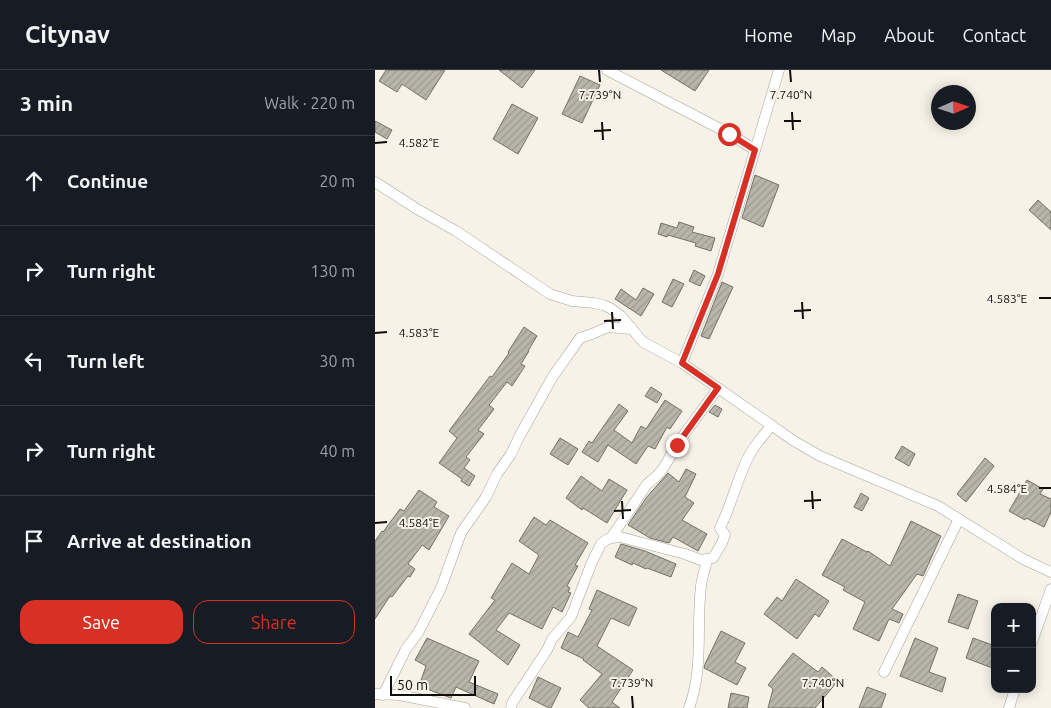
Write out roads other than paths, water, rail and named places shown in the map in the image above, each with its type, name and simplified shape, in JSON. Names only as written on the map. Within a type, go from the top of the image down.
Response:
[{"type":"street","points":[[607,70],[729,134],[755,150]]},
{"type":"street","points":[[682,363],[718,274],[779,70]]},
{"type":"street","points":[[375,182],[417,210],[464,236],[550,294],[572,301],[603,305],[621,316],[643,342],[682,363],[794,441],[820,456],[938,506],[1023,559],[1051,572]]},
{"type":"street","points":[[379,695],[406,649],[418,633],[441,588],[461,533],[486,498],[497,474],[511,454],[553,376],[565,358],[580,338],[608,327],[631,329]]},
{"type":"street","points":[[611,538],[647,484],[655,479],[664,469],[677,445],[718,388]]},
{"type":"street","points":[[511,708],[512,703],[521,692],[552,639],[571,617],[591,562],[601,544],[606,540],[619,537],[701,560],[713,558],[722,544],[725,534],[720,528],[726,517],[737,482],[751,452],[771,425]]},
{"type":"street","points":[[884,672],[959,519]]},
{"type":"street","points":[[689,708],[697,679],[701,590],[707,560]]},
{"type":"street","points":[[1036,631],[1051,589]]},
{"type":"street","points":[[1009,708],[1014,693]]},
{"type":"street","points":[[379,695],[399,695],[465,708]]}]
